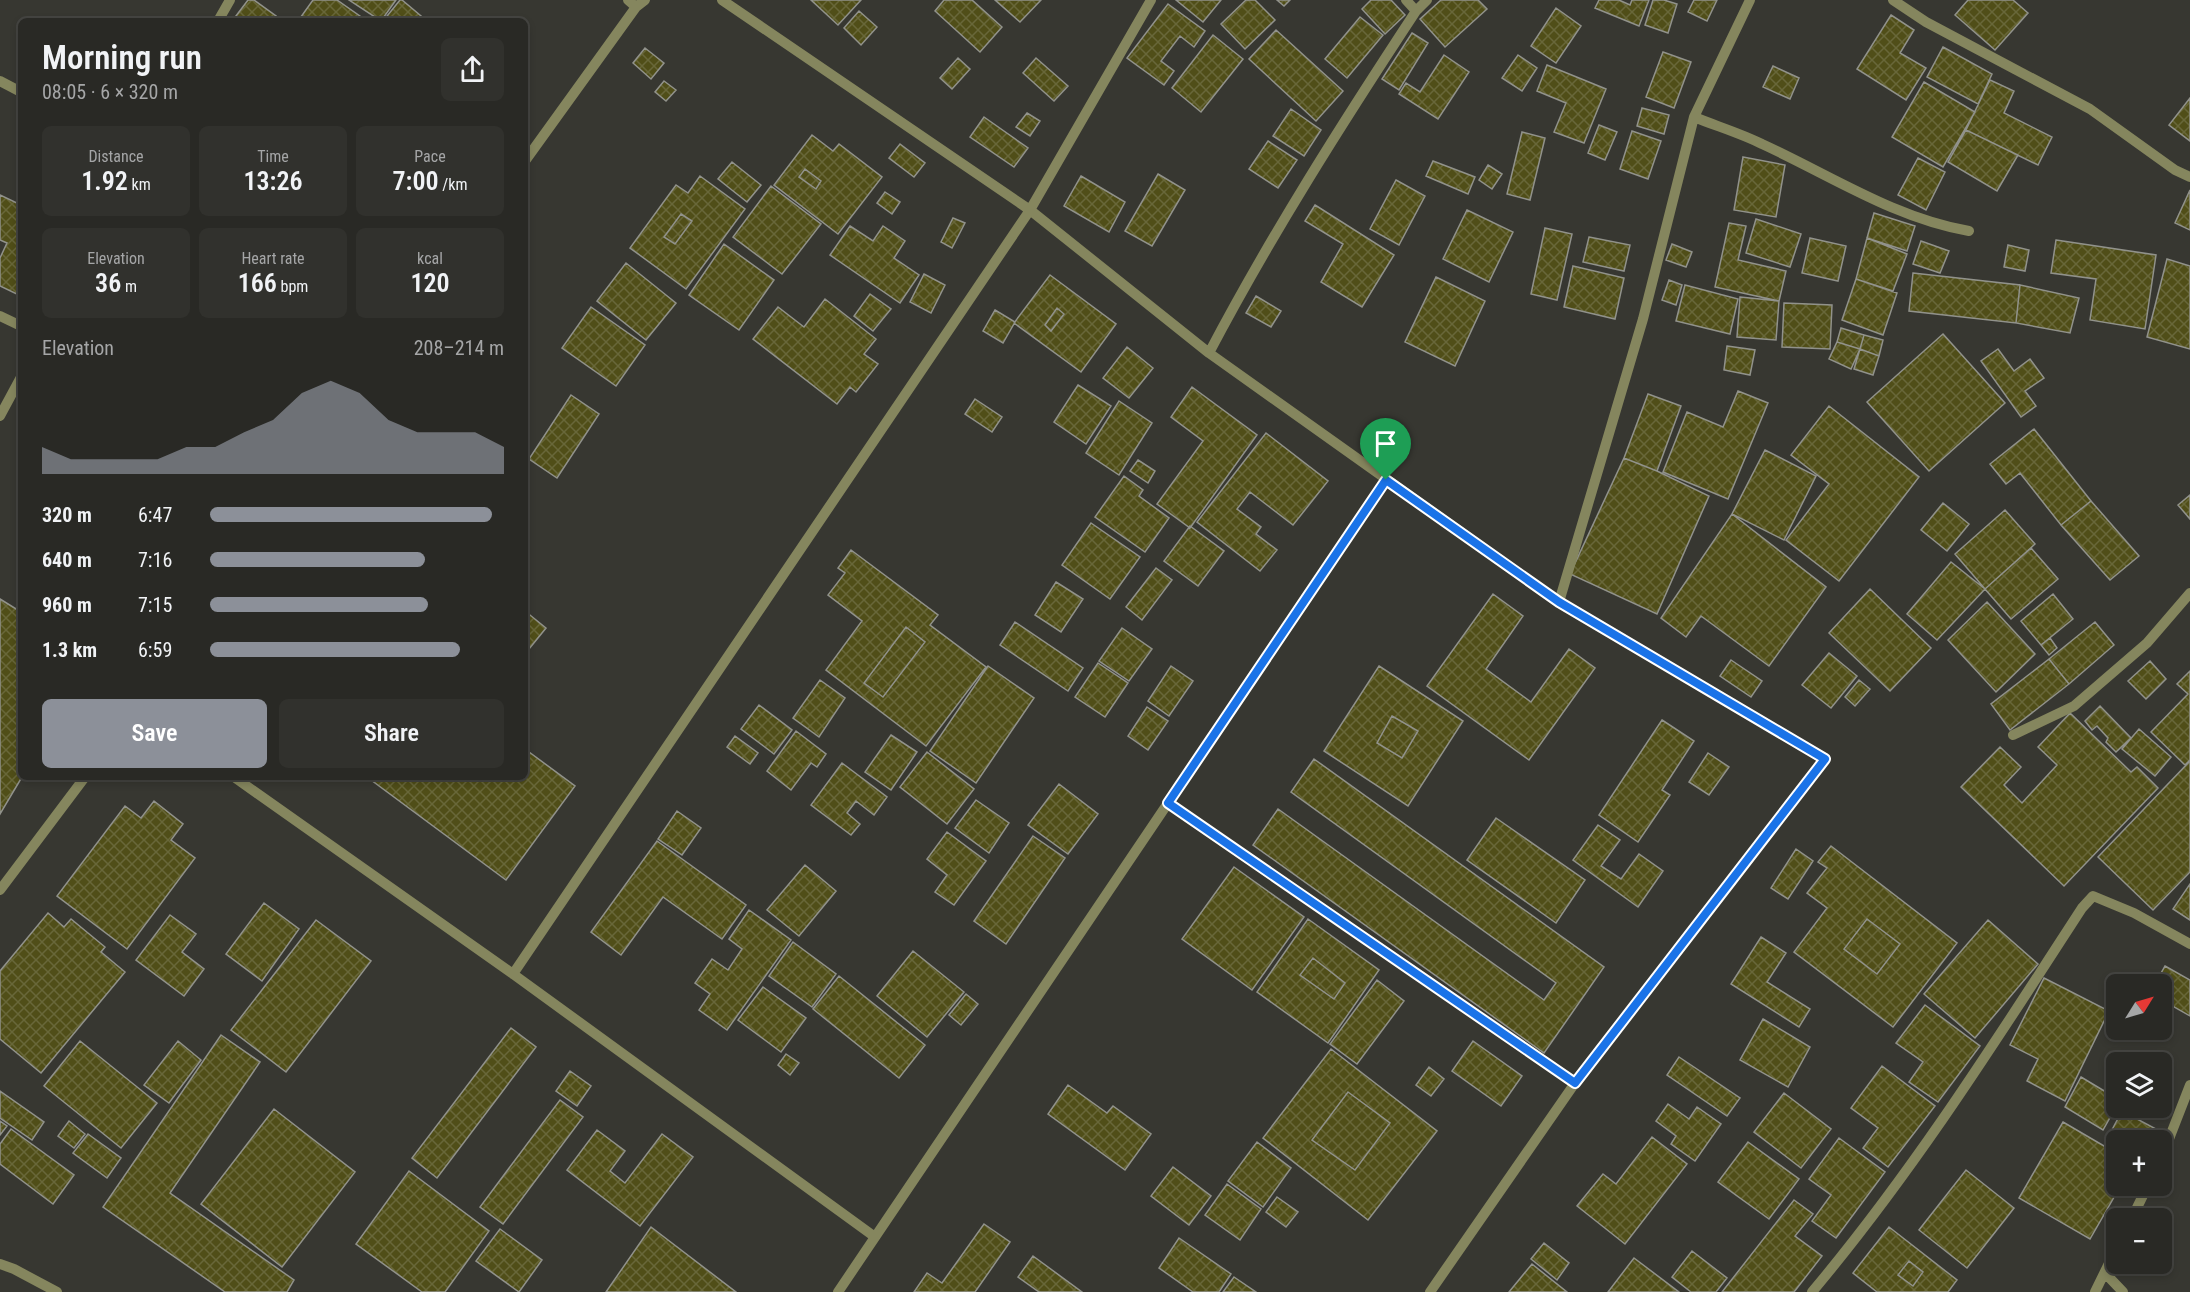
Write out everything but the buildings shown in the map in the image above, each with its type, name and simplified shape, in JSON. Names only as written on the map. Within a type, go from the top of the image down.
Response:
[{"type":"street","points":[[220,18],[230,0]]},
{"type":"street","points":[[722,0],[1030,210],[1209,353],[1559,602],[1825,759],[1575,1083],[1430,1292]]},
{"type":"street","points":[[1406,0],[1416,11]]},
{"type":"street","points":[[1209,353],[1256,265],[1367,86],[1416,11],[1427,0]]},
{"type":"street","points":[[1559,602],[1643,319],[1694,117],[1750,0]]},
{"type":"street","points":[[1893,0],[1926,22],[2090,110],[2175,170],[2190,177]]},
{"type":"street","points":[[528,157],[636,2]]},
{"type":"street","points":[[513,974],[1030,210],[1145,2]]},
{"type":"street","points":[[0,81],[18,90]]},
{"type":"street","points":[[1694,117],[1761,143],[1868,198],[1944,226],[1969,231]]},
{"type":"street","points":[[0,316],[18,325]]},
{"type":"street","points":[[0,416],[18,383]]},
{"type":"street","points":[[838,1292],[1386,480]]},
{"type":"street","points":[[2013,735],[2074,706],[2147,643],[2190,593]]},
{"type":"street","points":[[0,890],[83,780]]},
{"type":"street","points":[[238,780],[513,974],[875,1237]]},
{"type":"street","points":[[1168,803],[1575,1083]]},
{"type":"street","points":[[1812,1292],[1848,1249],[1962,1093],[2082,908],[2093,896],[2134,913],[2190,944]]},
{"type":"street","points":[[2172,1131],[2190,1085]]},
{"type":"street","points":[[0,1255],[14,1269]]},
{"type":"street","points":[[0,1264],[57,1292]]},
{"type":"street","points":[[2095,1292],[2105,1273],[2123,1292]]},
{"type":"route","points":[[1386,480],[1559,602],[1825,759],[1575,1083],[1168,803],[1386,480]]}]
